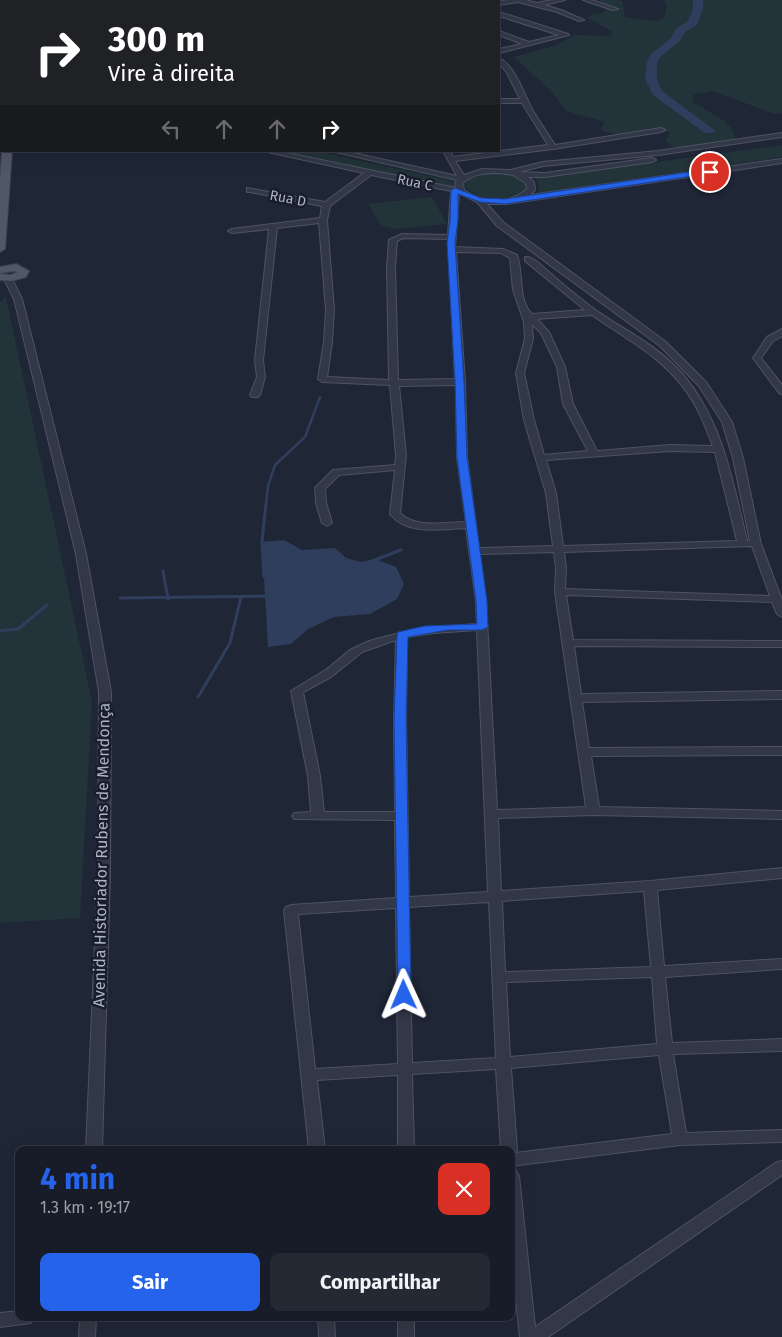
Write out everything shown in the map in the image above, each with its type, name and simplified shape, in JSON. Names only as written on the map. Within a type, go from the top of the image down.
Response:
[{"type":"main road","points":[[0,249],[4,156]]},
{"type":"main road","name":"Avenida Historiador Rubens de Mendonça","points":[[0,240],[8,259],[7,276]]},
{"type":"street","points":[[500,3],[518,0],[581,20]]},
{"type":"street","points":[[538,5],[562,0]]},
{"type":"street","points":[[586,0],[615,9]]},
{"type":"street","points":[[500,14],[566,35],[531,45],[500,51]]},
{"type":"street","points":[[500,33],[531,45]]},
{"type":"street","points":[[500,61],[504,64],[524,101],[553,147]]},
{"type":"street","points":[[500,101],[524,101]]},
{"type":"street","points":[[500,150],[553,147],[661,130]]},
{"type":"street","points":[[514,173],[518,169],[552,164],[641,153],[666,152],[782,136]]},
{"type":"street","points":[[509,1146],[482,627],[475,551],[462,457],[460,382],[452,243],[459,183],[463,179],[481,172],[545,174],[782,141]]},
{"type":"street","name":"Rua C","points":[[271,152],[458,190],[480,200]]},
{"type":"street","points":[[342,152],[366,155],[463,179]]},
{"type":"street","points":[[447,152],[463,179]]},
{"type":"street","points":[[451,159],[489,152]]},
{"type":"street","points":[[480,200],[500,202],[782,161]]},
{"type":"street","points":[[370,172],[326,206],[323,220],[330,310],[328,342],[322,379],[394,383],[460,382]]},
{"type":"street","points":[[514,173],[526,178],[532,186],[530,192],[518,199]]},
{"type":"street","name":"Rua D","points":[[250,190],[326,206]]},
{"type":"street","points":[[480,200],[500,224],[663,344],[703,384],[727,422],[738,458],[756,544],[782,614]]},
{"type":"street","points":[[232,232],[323,220]]},
{"type":"street","points":[[255,394],[261,377],[259,360],[273,226]]},
{"type":"street","points":[[472,526],[414,526],[403,522],[395,514],[401,455],[394,383],[390,267],[393,240],[402,236],[452,243],[503,251],[510,253],[514,257],[517,290],[528,314],[545,332],[561,367],[568,404],[594,454]]},
{"type":"street","points":[[514,261],[541,256]]},
{"type":"street","points":[[528,258],[593,312],[673,369],[689,388],[703,411],[717,449],[731,496],[742,544]]},
{"type":"street","name":"Avenida Historiador Rubens de Mendonça","points":[[7,276],[18,300],[81,554],[104,692],[104,874],[94,1146]]},
{"type":"street","points":[[528,314],[593,312]]},
{"type":"street","points":[[528,314],[529,339],[520,372],[528,420],[551,493],[561,568],[560,592],[593,812]]},
{"type":"street","points":[[782,332],[770,339],[756,358],[782,391]]},
{"type":"street","points":[[540,458],[670,448],[717,449]]},
{"type":"street","points":[[327,523],[321,503],[320,488],[336,472],[401,467]]},
{"type":"street","points":[[475,551],[756,544]]},
{"type":"street","points":[[560,592],[776,599]]},
{"type":"street","points":[[318,816],[314,776],[297,691],[326,675],[357,651],[402,635],[425,629],[482,627]]},
{"type":"street","points":[[402,635],[400,720],[406,1146]]},
{"type":"street","points":[[568,644],[782,644]]},
{"type":"street","points":[[576,698],[782,695]]},
{"type":"street","points":[[584,752],[782,751]]},
{"type":"street","points":[[491,814],[593,812],[782,815]]},
{"type":"street","points":[[298,816],[401,816]]},
{"type":"street","points":[[317,1146],[291,910],[650,886],[782,873]]},
{"type":"street","points":[[650,886],[665,1048],[680,1139]]},
{"type":"street","points":[[499,976],[657,972],[782,964]]},
{"type":"street","points":[[310,1075],[503,1063],[665,1048],[782,1045]]},
{"type":"street","points":[[515,1160],[680,1139],[782,1136]]},
{"type":"street","points":[[534,1337],[782,1167]]},
{"type":"street","points":[[515,1214],[528,1337]]},
{"type":"street","points":[[0,1320],[15,1319]]},
{"type":"street","points":[[87,1337],[88,1321]]},
{"type":"street","points":[[326,1321],[327,1337]]},
{"type":"street","points":[[406,1321],[406,1337]]},
{"type":"shaded area","points":[[599,0],[620,0],[623,3],[625,17],[656,21],[664,18],[667,5],[664,0],[782,0],[782,113],[775,114],[712,91],[693,95],[693,102],[723,120],[734,131],[735,144],[679,151],[665,141],[670,133],[664,130],[652,128],[620,134],[612,133],[600,130],[605,122],[566,111],[552,92],[514,57],[554,46],[575,35],[609,36],[613,32],[587,18],[590,15],[605,12],[605,4]]},
{"type":"shaded area","points":[[782,145],[782,157],[538,193],[539,187],[536,178]]},
{"type":"shaded area","points":[[287,152],[321,152],[453,181],[454,187]]},
{"type":"shaded area","points":[[502,173],[516,176],[522,180],[527,186],[525,190],[512,197],[495,199],[479,196],[466,187],[469,179],[483,174]]},
{"type":"shaded area","points":[[432,197],[447,224],[395,229],[381,225],[368,204]]},
{"type":"shaded area","points":[[6,297],[92,702],[80,918],[0,923],[0,302]]},
{"type":"water","points":[[284,540],[302,550],[335,548],[346,558],[361,562],[375,559],[396,567],[404,584],[397,599],[370,614],[334,617],[308,629],[291,644],[268,647],[262,542]]},
{"type":"waterway","points":[[698,0],[698,9],[693,23],[681,30],[675,40],[655,55],[652,62],[651,79],[657,93],[709,131]]},
{"type":"waterway","points":[[266,504],[268,486],[275,465],[305,437],[320,397]]},
{"type":"waterway","points":[[264,577],[262,542],[266,503]]},
{"type":"waterway","points":[[372,561],[401,550]]},
{"type":"waterway","points":[[163,571],[168,597]]},
{"type":"waterway","points":[[168,597],[269,596]]},
{"type":"waterway","points":[[120,598],[168,597]]},
{"type":"waterway","points":[[198,697],[230,643],[241,597]]},
{"type":"waterway","points":[[0,631],[18,629],[47,605]]},
{"type":"route","points":[[404,995],[400,720],[402,635],[425,629],[482,627],[481,601],[462,457],[460,382],[451,243],[455,190],[461,191],[475,199],[494,202],[710,172]]}]
